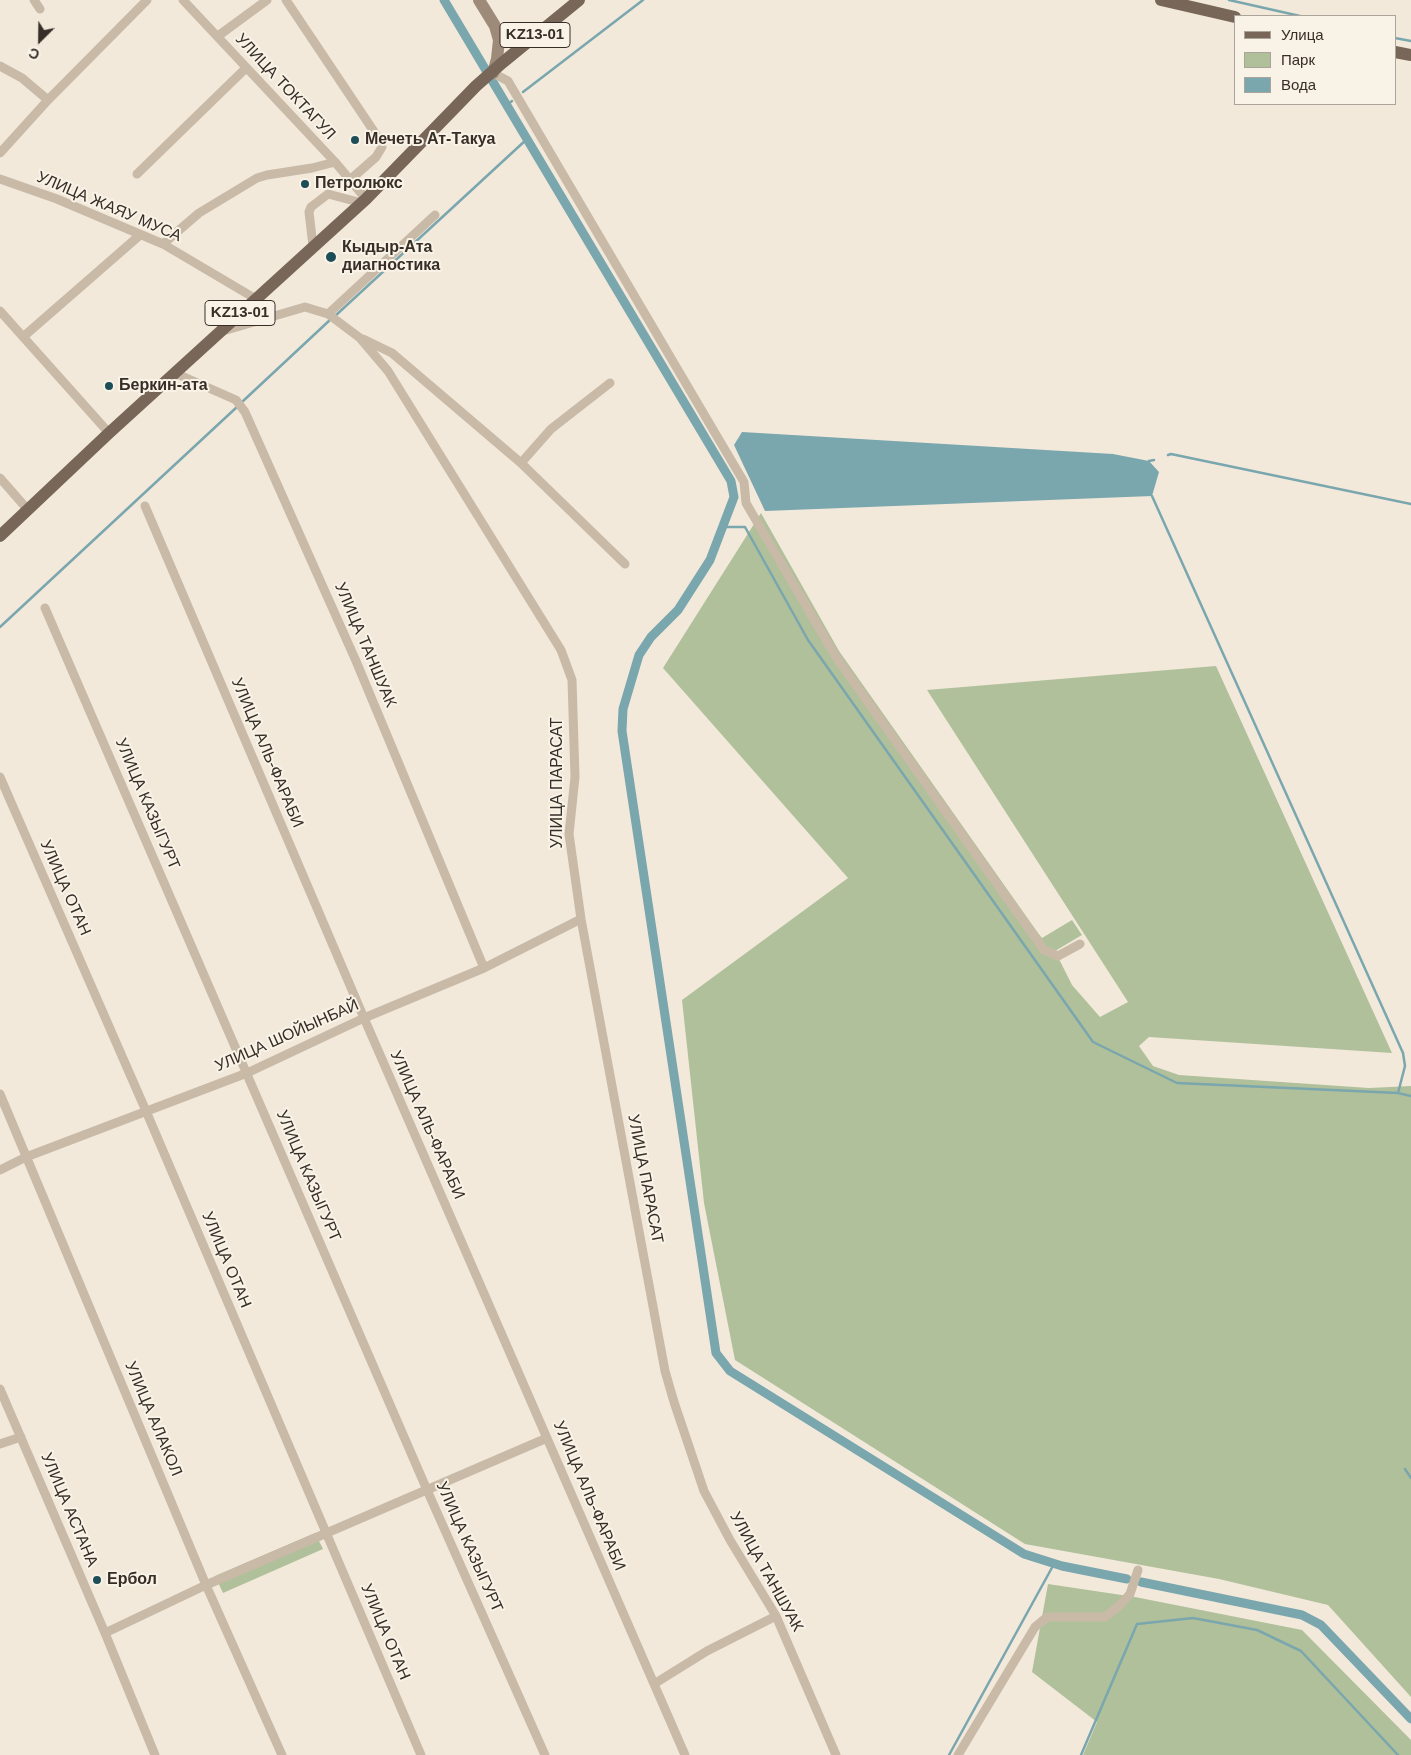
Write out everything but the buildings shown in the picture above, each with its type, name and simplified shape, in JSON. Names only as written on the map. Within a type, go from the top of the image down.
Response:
[{"type":"main road","points":[[478,0],[495,26],[499,40],[497,59],[493,72]]},
{"type":"main road","name":"KZ13-01","points":[[0,536],[109,433],[364,201],[476,86],[579,0]]},
{"type":"main road","points":[[1161,0],[1234,17]]},
{"type":"main road","points":[[1396,52],[1411,56]]},
{"type":"street","points":[[34,0],[40,9]]},
{"type":"street","points":[[0,153],[48,100],[147,0]]},
{"type":"street","name":"УЛИЦА ТОКТАГУЛ","points":[[183,0],[351,179],[364,201]]},
{"type":"street","name":"УЛИЦА ТОКТАГУЛ","points":[[218,36],[267,0]]},
{"type":"street","points":[[286,0],[381,142],[382,146],[376,157],[351,179]]},
{"type":"street","points":[[0,66],[22,78],[48,100]]},
{"type":"street","points":[[137,174],[246,68]]},
{"type":"street","points":[[493,72],[508,81],[744,482],[746,503],[836,657],[1044,950],[1058,956],[1080,944]]},
{"type":"street","points":[[163,244],[199,213],[257,178],[335,162]]},
{"type":"street","name":"УЛИЦА ЖАЯУ МУСА","points":[[0,179],[57,199],[163,244],[256,299]]},
{"type":"street","points":[[314,246],[309,212],[311,207],[328,194],[364,201]]},
{"type":"street","points":[[331,317],[435,215]]},
{"type":"street","points":[[23,337],[140,235]]},
{"type":"street","name":"УЛИЦА ПАРАСАТ","points":[[219,332],[305,307],[331,317],[360,338],[393,379],[561,650],[572,680],[575,777],[569,834],[582,920],[665,1371],[674,1402]]},
{"type":"street","points":[[0,311],[109,433]]},
{"type":"street","points":[[360,338],[392,354],[521,463],[625,564]]},
{"type":"street","points":[[393,379],[408,367]]},
{"type":"street","name":"УЛИЦА ТАНШУАК","points":[[175,373],[239,405],[245,412],[356,661],[484,968]]},
{"type":"street","points":[[521,463],[551,429],[610,383]]},
{"type":"street","points":[[0,478],[28,510]]},
{"type":"street","name":"УЛИЦА АЛЬ-ФАРАБИ","points":[[144,506],[364,1018],[685,1755]]},
{"type":"street","name":"УЛИЦА КАЗЫГУРТ","points":[[45,608],[427,1490],[544,1755]]},
{"type":"street","name":"УЛИЦА ОТАН","points":[[0,778],[146,1110],[421,1755]]},
{"type":"street","name":"УЛИЦА ШОЙЫНБАЙ","points":[[0,1170],[26,1157],[247,1073],[364,1018],[484,968],[582,920]]},
{"type":"street","name":"УЛИЦА АЛАКОЛ","points":[[0,1094],[206,1586],[282,1755]]},
{"type":"street","name":"УЛИЦА АСТАНА","points":[[0,1388],[105,1633],[154,1755]]},
{"type":"street","name":"УЛИЦА ТАНШУАК","points":[[674,1402],[704,1491],[730,1540],[776,1616],[836,1755]]},
{"type":"street","points":[[0,1444],[21,1437]]},
{"type":"street","points":[[105,1633],[326,1533],[547,1438]]},
{"type":"street","points":[[958,1755],[1036,1627],[1047,1617],[1105,1616],[1120,1605],[1130,1594],[1138,1570]]},
{"type":"street","points":[[654,1684],[707,1651],[776,1616]]},
{"type":"green space","points":[[761,513],[839,651],[1038,933],[1042,938],[1072,920],[1082,935],[1055,951],[1072,985],[1100,1017],[1128,1002],[927,690],[1216,666],[1392,1053],[1149,1037],[1139,1046],[1153,1066],[1179,1075],[1369,1088],[1411,1086],[1411,1697],[1328,1605],[1219,1579],[1025,1544],[735,1360],[704,1203],[682,1000],[848,878],[663,668]]},
{"type":"green space","points":[[315,1533],[323,1549],[223,1593],[215,1576]]},
{"type":"green space","points":[[1048,1584],[1135,1597],[1302,1630],[1411,1740],[1411,1755],[1083,1755],[1097,1722],[1032,1672]]},
{"type":"water","points":[[742,432],[1113,454],[1149,461],[1159,472],[1152,496],[765,511],[734,445]]},
{"type":"waterway","points":[[444,0],[731,481],[734,497],[710,560],[678,610],[651,637],[639,655],[623,709],[622,731],[716,1353],[730,1371],[1024,1554],[1062,1566],[1127,1579]]},
{"type":"waterway","points":[[523,92],[643,0]]},
{"type":"waterway","points":[[1229,0],[1296,15]]},
{"type":"waterway","points":[[1396,38],[1411,41]]},
{"type":"waterway","points":[[507,105],[512,101]]},
{"type":"waterway","points":[[335,316],[527,139]]},
{"type":"waterway","points":[[242,402],[331,319]]},
{"type":"waterway","points":[[0,627],[238,406]]},
{"type":"waterway","points":[[1168,455],[1171,454],[1411,504]]},
{"type":"waterway","points":[[1149,461],[1154,460]]},
{"type":"waterway","points":[[1152,496],[1403,1053],[1405,1066],[1398,1093]]},
{"type":"waterway","points":[[724,527],[745,527],[808,640],[1093,1042],[1177,1083],[1398,1093],[1411,1096]]},
{"type":"waterway","points":[[1405,1469],[1411,1478]]},
{"type":"waterway","points":[[949,1755],[1054,1564]]},
{"type":"waterway","points":[[1141,1582],[1302,1615],[1321,1625],[1411,1719]]},
{"type":"waterway","points":[[1081,1755],[1137,1624],[1193,1618],[1257,1630],[1301,1651],[1398,1755]]},
{"type":"place","name":"Мечеть Ат-Такуа","points":[[355,140]]},
{"type":"place","name":"Петролюкс","points":[[305,184]]},
{"type":"place","name":"Кыдыр-Ата диагностика","points":[[331,257]]},
{"type":"place","name":"Беркин-ата","points":[[109,386]]},
{"type":"place","name":"Ербол","points":[[97,1580]]}]
